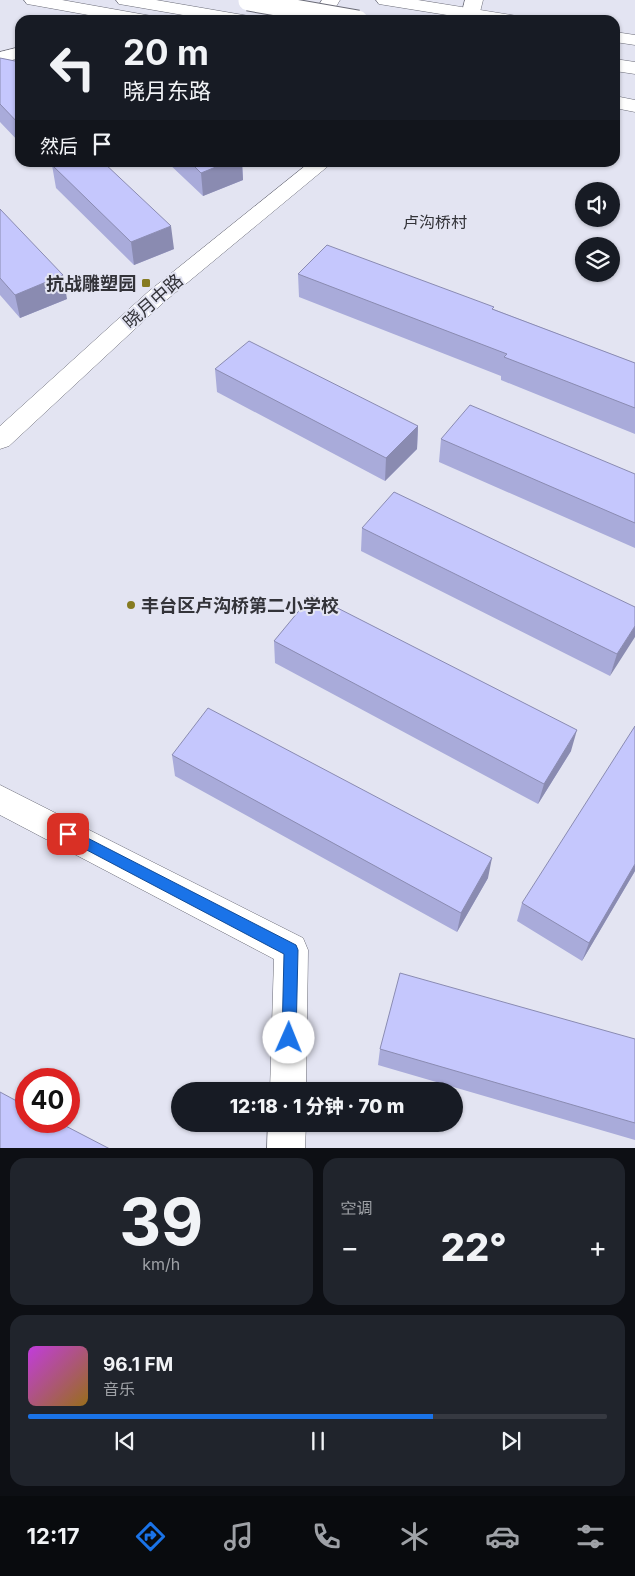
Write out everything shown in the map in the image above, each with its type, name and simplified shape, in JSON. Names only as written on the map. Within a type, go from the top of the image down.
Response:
[{"type":"main road","points":[[33,0],[115,15]]},
{"type":"main road","points":[[125,0],[214,15]]},
{"type":"main road","points":[[242,0],[329,15]]},
{"type":"main road","points":[[322,15],[331,0]]},
{"type":"main road","points":[[385,0],[489,15]]},
{"type":"main road","points":[[620,38],[635,40]]},
{"type":"main road","points":[[0,58],[15,54]]},
{"type":"main road","points":[[620,66],[635,68]]},
{"type":"main road","points":[[620,84],[635,86]]},
{"type":"main road","points":[[620,103],[635,106]]},
{"type":"main road","name":"晓月中路","points":[[0,440],[156,296],[314,167]]},
{"type":"main road","points":[[0,799],[291,950],[288,1082]]},
{"type":"main road","points":[[286,1148],[287,1132]]},
{"type":"building","points":[[0,58],[15,61],[15,120],[0,104]]},
{"type":"building","points":[[54,167],[108,167],[171,226],[131,242]]},
{"type":"building","points":[[195,167],[216,167],[201,173]]},
{"type":"building","points":[[0,209],[63,275],[15,295],[0,278]]},
{"type":"building","points":[[327,245],[494,307],[492,309],[635,363],[635,408],[504,357],[507,354],[298,274]]},
{"type":"building","points":[[249,341],[418,426],[386,458],[215,369]]},
{"type":"building","points":[[470,405],[635,474],[635,523],[441,439]]},
{"type":"building","points":[[394,492],[635,607],[635,626],[617,654],[362,528]]},
{"type":"building","points":[[312,595],[577,730],[544,784],[274,641]]},
{"type":"building","points":[[208,708],[492,858],[461,913],[172,755]]},
{"type":"building","points":[[635,726],[635,864],[589,943],[522,903]]},
{"type":"building","points":[[400,973],[635,1039],[635,1123],[380,1049]]},
{"type":"building","points":[[0,1092],[15,1100],[15,1133],[79,1133],[108,1148],[0,1148]]},
{"type":"place","name":"抗战雕塑园","points":[[146,283]]},
{"type":"place","name":"丰台区卢沟桥第二小学校","points":[[131,605]]},
{"type":"district","name":"卢沟桥村","points":[[435,222]]},
{"type":"route","points":[[68,834],[291,950],[289,1038]]}]
